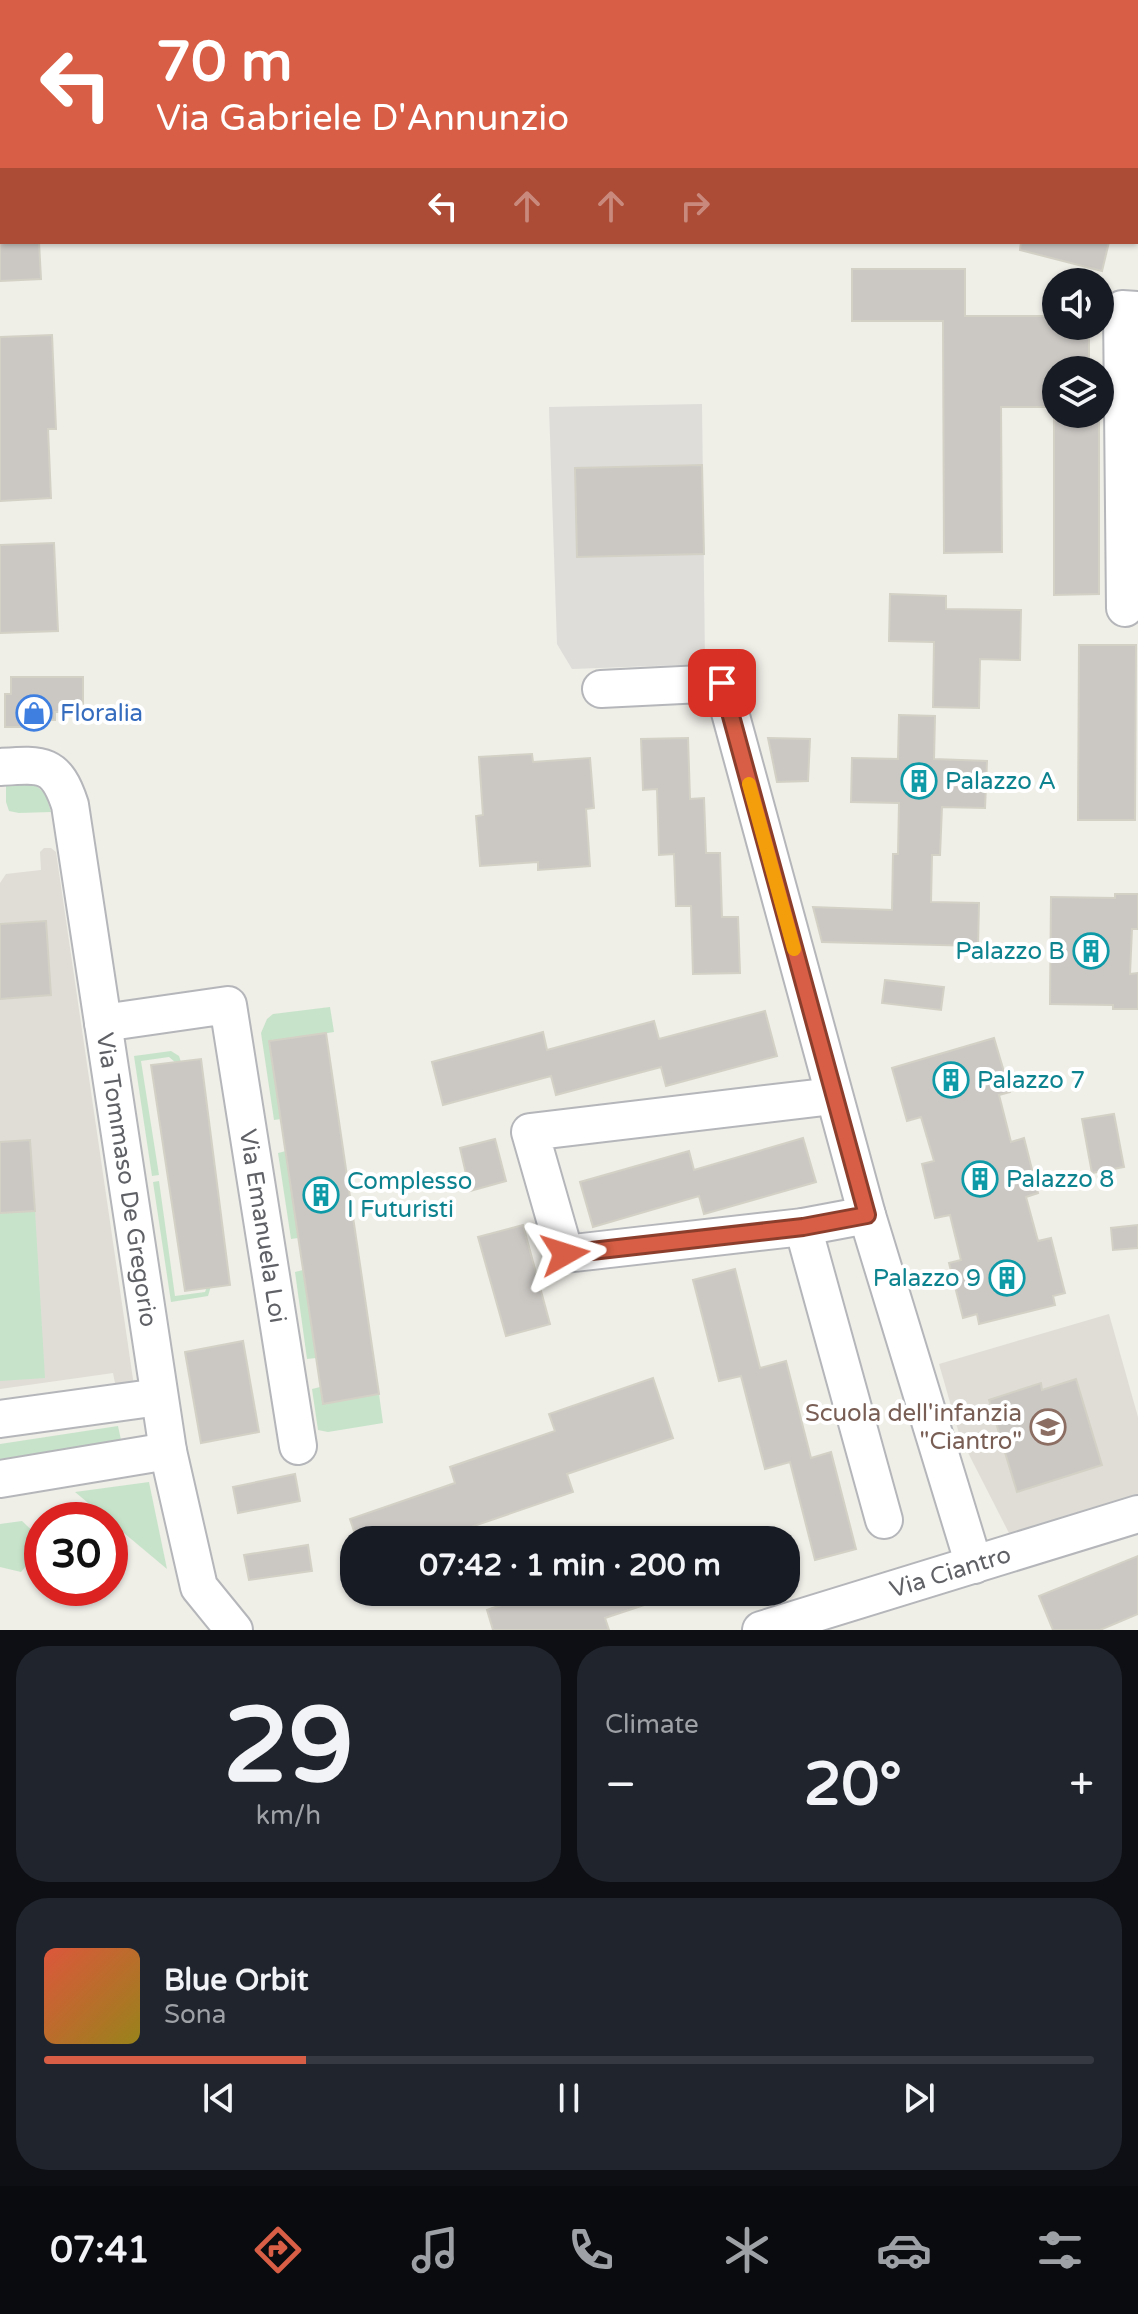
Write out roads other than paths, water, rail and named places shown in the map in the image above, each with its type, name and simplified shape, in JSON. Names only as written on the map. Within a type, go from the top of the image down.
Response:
[{"type":"street","points":[[1125,608],[1122,309],[1138,310]]},
{"type":"street","points":[[601,689],[722,683],[833,1096],[974,1565]]},
{"type":"street","name":"Via Tommaso De Gregorio","points":[[0,767],[30,765],[53,771],[63,784],[74,825],[168,1451],[199,1587],[234,1630]]},
{"type":"street","name":"Via Emanuela Loi","points":[[103,1023],[228,1005],[298,1446]]},
{"type":"street","points":[[833,1096],[530,1132],[565,1254],[803,1227],[867,1215]]},
{"type":"street","points":[[803,1227],[884,1520]]},
{"type":"street","points":[[0,1419],[159,1397]]},
{"type":"street","points":[[0,1479],[168,1451]]},
{"type":"street","name":"Via Ciantro","points":[[761,1630],[1138,1514]]},
{"type":"place","name":"Floralia","points":[[34,713]]},
{"type":"place","name":"Palazzo A","points":[[919,781]]},
{"type":"place","name":"Palazzo B","points":[[1091,951]]},
{"type":"place","name":"Palazzo 7","points":[[951,1080]]},
{"type":"place","name":"Palazzo 8","points":[[980,1179]]},
{"type":"place","name":"Complesso I Futuristi","points":[[321,1195]]},
{"type":"place","name":"Palazzo 9","points":[[1007,1278]]},
{"type":"place","name":"Scuola dell'infanzia \"Ciantro\"","points":[[1048,1427]]}]
